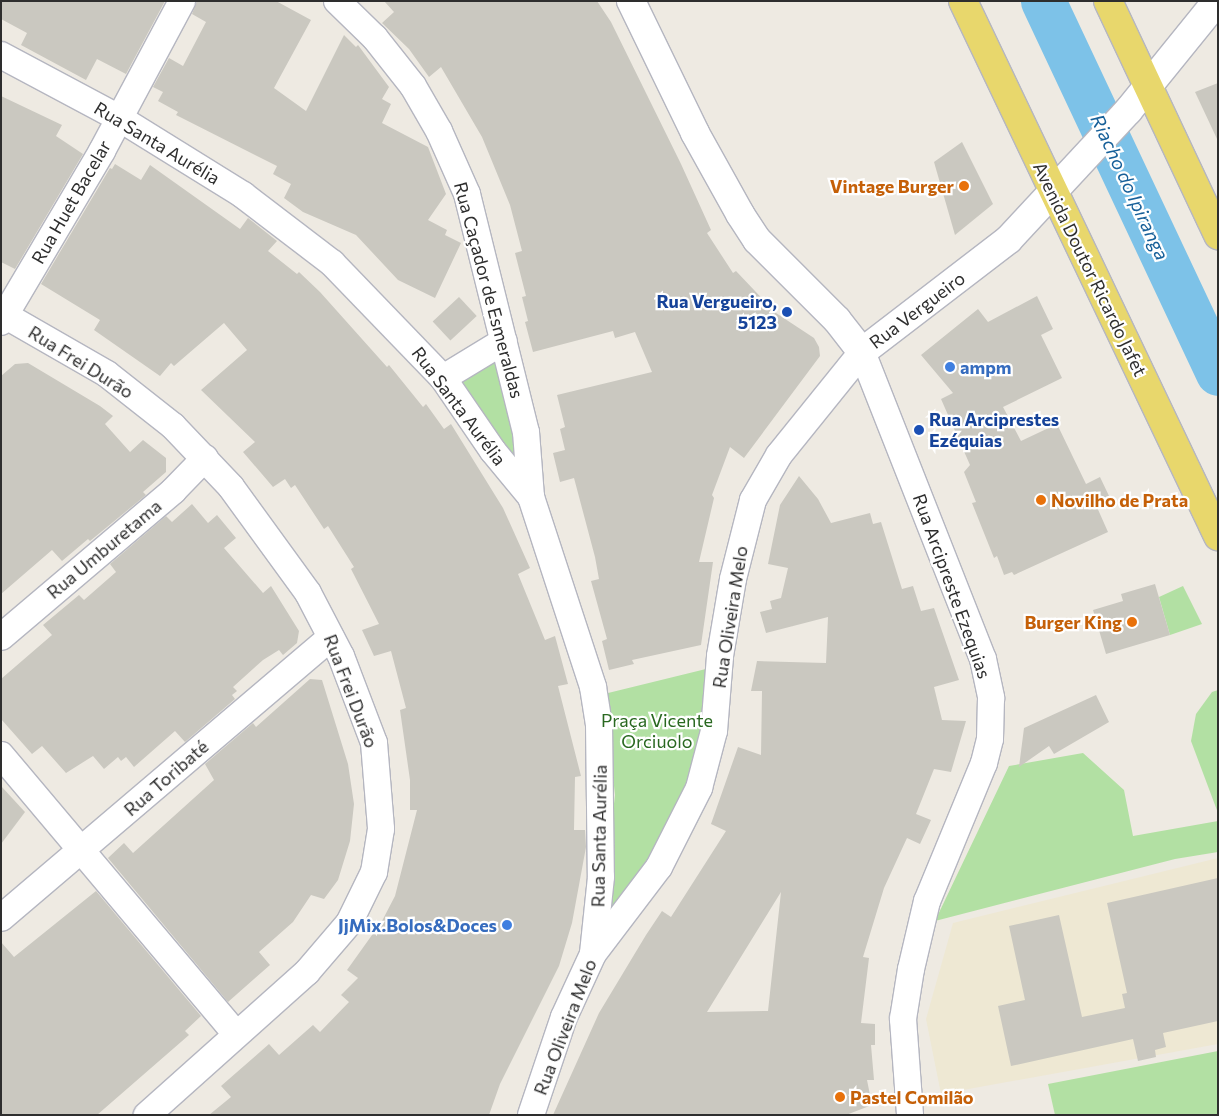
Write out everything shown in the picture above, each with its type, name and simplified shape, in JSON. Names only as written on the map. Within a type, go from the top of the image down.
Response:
[{"type":"main road","name":"Rua Vergueiro","points":[[631,1],[695,133],[740,214],[757,240],[837,320],[862,352],[1008,239],[1128,111],[1217,1]]},
{"type":"main road","name":"Avenida Doutor Ricardo Jafet","points":[[963,1],[1218,536]]},
{"type":"main road","points":[[1108,1],[1218,236]]},
{"type":"street","name":"Rua Huet Bacelar","points":[[3,317],[119,118],[182,1]]},
{"type":"street","name":"Rua Caçador de Esmeraldas","points":[[337,1],[374,38],[412,86],[439,131],[467,194],[526,432],[531,497]]},
{"type":"street","name":"Rua Santa Aurélia","points":[[1,55],[119,118],[243,195],[332,263],[443,378],[493,451],[531,497],[593,687],[599,724],[601,877],[593,954]]},
{"type":"street","name":"Rua Frei Durão","points":[[3,317],[107,374],[173,426],[231,486],[308,593],[331,637],[374,743],[380,788],[381,829],[374,872],[349,923],[307,972],[147,1115]]},
{"type":"street","points":[[443,378],[504,341]]},
{"type":"street","name":"Rua Oliveira Melo","points":[[531,1115],[564,1017],[593,954],[659,867],[699,788],[714,731],[720,656],[733,579],[753,500],[779,455],[862,352]]},
{"type":"street","name":"Rua Arcipreste Ezequias","points":[[862,352],[980,651],[991,698],[990,739],[984,763],[927,901],[911,969],[903,1019],[910,1115]]},
{"type":"street","name":"Rua Umburetama","points":[[1,637],[173,491],[205,458]]},
{"type":"street","name":"Rua Toribaté","points":[[1,918],[331,637]]},
{"type":"street","points":[[1,755],[236,1034]]},
{"type":"shaded area","points":[[1218,858],[1218,1044],[941,1094],[926,1019],[953,923]]},
{"type":"green space","points":[[495,357],[511,412],[519,474],[456,382]]},
{"type":"green space","points":[[1183,586],[1202,624],[1170,635],[1159,597]]},
{"type":"green space","name":"Praça Vicente Orciuolo","points":[[710,668],[711,689],[694,771],[659,848],[610,914],[610,839],[615,795],[604,694]]},
{"type":"green space","points":[[1218,690],[1218,813],[1191,741],[1196,714],[1212,692]]},
{"type":"green space","points":[[1083,753],[1124,790],[1133,836],[1218,821],[1218,852],[1175,859],[935,921],[1009,766]]},
{"type":"green space","points":[[1218,1051],[1218,1115],[1055,1115],[1048,1084]]},
{"type":"building","points":[[1,1],[165,1],[126,74],[97,59],[86,80],[21,45],[27,33],[1,19]]},
{"type":"building","points":[[197,1],[276,1],[311,20],[274,88],[306,111],[344,35],[356,47],[358,45],[389,87],[382,99],[391,104],[382,123],[428,147],[446,194],[428,220],[447,230],[445,235],[461,243],[435,298],[398,280],[356,235],[303,212],[284,198],[291,184],[273,174],[277,166],[176,115],[178,112],[158,101],[163,92],[153,87],[169,58],[183,66],[206,22],[192,14]]},
{"type":"building","points":[[384,1],[597,1],[611,22],[681,164],[711,230],[707,233],[733,273],[736,271],[776,313],[814,338],[819,347],[820,356],[744,458],[730,447],[712,495],[714,498],[699,562],[713,562],[701,645],[632,660],[634,664],[609,670],[602,641],[607,639],[591,581],[599,579],[595,557],[574,478],[560,482],[553,453],[565,450],[560,429],[565,427],[557,395],[652,372],[635,332],[615,338],[613,331],[533,352],[525,322],[528,321],[522,297],[526,296],[515,253],[522,251],[510,205],[482,137],[441,67],[429,77],[409,49],[382,23],[394,12]]},
{"type":"building","points":[[1218,83],[1218,141],[1195,92]]},
{"type":"building","points":[[1,96],[62,125],[56,136],[83,154],[15,269],[1,262]]},
{"type":"building","name":"Vintage Burger","points":[[962,142],[993,204],[955,235],[934,162]]},
{"type":"building","points":[[115,164],[141,180],[150,165],[240,229],[248,218],[277,241],[268,251],[297,274],[299,272],[320,292],[387,367],[389,365],[423,407],[426,404],[444,429],[451,424],[503,508],[530,568],[518,574],[545,640],[555,636],[568,684],[558,686],[581,776],[575,777],[574,830],[585,830],[586,847],[572,923],[559,966],[500,1084],[489,1115],[209,1115],[231,1097],[221,1086],[269,1044],[279,1055],[313,1025],[320,1032],[349,1002],[341,995],[358,978],[347,970],[382,921],[395,896],[417,810],[410,810],[410,780],[400,710],[406,708],[391,651],[374,656],[362,630],[379,624],[351,569],[354,567],[328,526],[324,529],[295,485],[291,488],[285,479],[273,487],[243,452],[255,442],[201,390],[247,350],[224,323],[174,366],[171,363],[160,376],[94,330],[100,320],[41,284],[110,168],[112,169]]},
{"type":"building","points":[[1037,296],[1053,329],[1041,335],[1062,378],[1003,407],[1021,441],[1057,424],[1086,484],[1100,477],[1110,498],[1096,505],[1108,532],[1014,575],[1012,572],[1004,575],[997,556],[994,558],[972,503],[976,502],[964,472],[970,465],[941,399],[953,393],[921,355],[978,309],[988,322]]},
{"type":"building","points":[[459,297],[477,316],[450,341],[433,322]]},
{"type":"building","points":[[28,363],[100,406],[113,416],[105,424],[130,452],[143,440],[166,458],[166,472],[143,492],[146,495],[90,541],[88,539],[62,561],[52,550],[1,594],[1,376],[15,364]]},
{"type":"building","points":[[799,476],[818,499],[831,523],[870,513],[873,524],[881,522],[902,589],[913,586],[921,611],[934,608],[959,680],[934,687],[942,720],[966,721],[951,772],[934,769],[916,814],[931,820],[920,844],[907,838],[884,888],[863,957],[869,958],[861,1023],[875,1024],[875,1045],[871,1045],[874,1080],[867,1080],[872,1105],[846,1115],[553,1115],[599,1013],[646,935],[662,911],[671,917],[726,831],[711,824],[738,747],[761,755],[762,691],[751,691],[757,661],[826,663],[828,617],[766,633],[760,612],[772,609],[770,601],[781,598],[788,568],[768,564],[780,505]],"holes":[[[781,892],[768,1011],[707,1012]]]},
{"type":"building","points":[[192,504],[208,523],[217,515],[236,538],[224,548],[263,593],[271,586],[299,631],[297,643],[283,655],[279,650],[263,660],[233,687],[237,691],[232,695],[235,699],[185,742],[175,731],[134,767],[126,757],[121,761],[118,757],[104,769],[93,756],[66,773],[42,746],[32,754],[1,719],[1,679],[52,635],[43,625],[79,595],[84,600],[116,572],[110,564],[166,516],[172,522]]},
{"type":"building","name":"Burger King","points":[[1155,584],[1170,635],[1106,654],[1093,610],[1123,601],[1121,594]]},
{"type":"building","points":[[310,679],[322,680],[348,764],[354,804],[350,841],[338,880],[324,899],[311,895],[293,922],[259,952],[270,965],[228,1002],[108,858],[124,843],[133,853],[214,780],[205,764],[253,723],[256,727]]},
{"type":"building","points":[[1096,695],[1109,722],[1054,754],[1049,746],[1019,767],[1024,728]]},
{"type":"building","points":[[1,786],[25,812],[1,844]]},
{"type":"building","points":[[1218,878],[1218,1021],[1163,1033],[1166,1047],[1155,1050],[1156,1057],[1138,1061],[1133,1039],[1011,1066],[998,1006],[1025,1000],[1009,926],[1059,915],[1082,1017],[1125,1008],[1122,994],[1127,993],[1107,903]]},
{"type":"building","points":[[96,891],[201,1016],[185,1031],[189,1035],[97,1115],[1,1115],[1,942],[14,957]]},
{"type":"waterway","name":"Riacho do Ipiranga","points":[[1043,1],[1218,373]]},
{"type":"place","name":"Vintage Burger","points":[[964,186]]},
{"type":"place","name":"Rua Vergueiro, 5123","points":[[787,312]]},
{"type":"place","name":"ampm","points":[[950,367]]},
{"type":"place","name":"Rua Arciprestes Ezéquias","points":[[919,430]]},
{"type":"place","name":"Novilho de Prata","points":[[1041,500]]},
{"type":"place","name":"Burger King","points":[[1132,622]]},
{"type":"place","name":"JjMix.Bolos&Doces","points":[[507,925]]},
{"type":"place","name":"Pastel Comilão","points":[[840,1097]]}]
